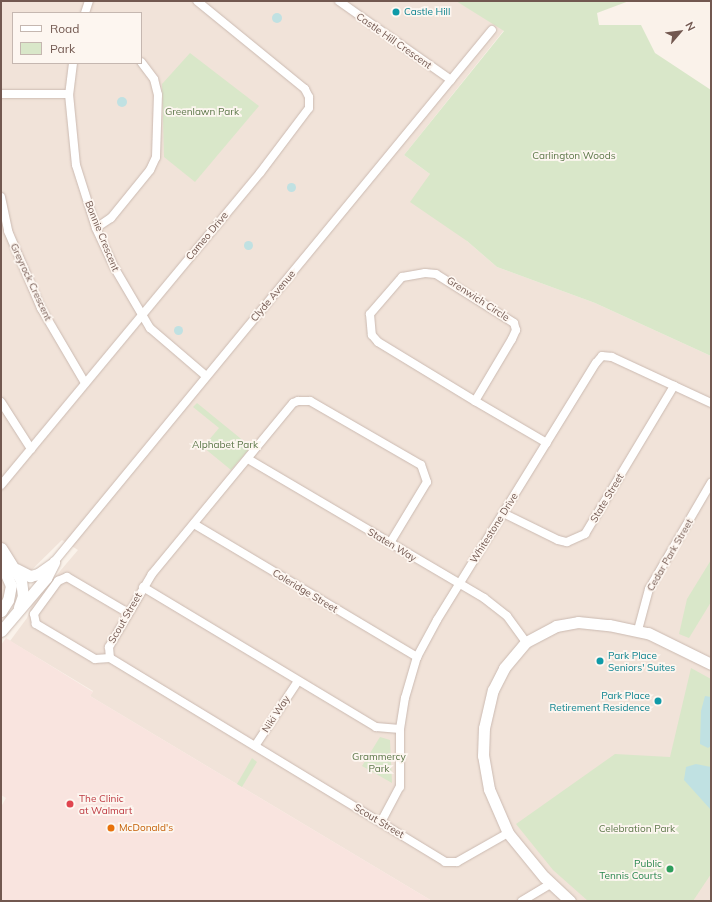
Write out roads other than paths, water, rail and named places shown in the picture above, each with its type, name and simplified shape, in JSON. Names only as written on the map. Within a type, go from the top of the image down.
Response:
[{"type":"street","points":[[85,12],[89,1]]},
{"type":"street","name":"Cameo Drive","points":[[1,485],[260,173],[309,108],[309,97],[305,89],[197,1]]},
{"type":"street","name":"Castle Hill Crescent","points":[[339,1],[451,80]]},
{"type":"street","name":"Clyde Avenue","points":[[54,562],[492,30]]},
{"type":"street","points":[[96,228],[111,218],[150,170],[156,157],[158,95],[154,79],[142,63]]},
{"type":"street","name":"Bonnie Crescent","points":[[73,64],[69,94],[76,165],[96,228],[114,267],[150,328],[206,376]]},
{"type":"street","points":[[1,94],[69,94]]},
{"type":"street","name":"Greyrock Crescent","points":[[1,197],[8,231],[41,308],[86,383]]},
{"type":"street","name":"Grenwich Circle","points":[[475,400],[512,339],[516,330],[514,323],[436,274],[425,273],[402,277],[370,314],[372,335],[378,342],[475,400],[547,443]]},
{"type":"street","name":"Whitestone Drive","points":[[381,822],[402,779],[400,729],[405,698],[417,657],[459,584],[602,356],[612,357],[711,403]]},
{"type":"street","name":"State Street","points":[[503,513],[558,540],[567,542],[585,534],[674,386]]},
{"type":"street","name":"Scout Street","points":[[390,543],[427,482],[421,465],[305,400],[292,404],[143,587],[109,647],[110,658],[445,862],[453,863],[508,833]]},
{"type":"street","points":[[1,402],[30,449]]},
{"type":"street","name":"Staten Way","points":[[248,459],[496,606],[526,642]]},
{"type":"street","name":"Cedar Park Street","points":[[638,630],[649,589],[711,483]]},
{"type":"street","name":"Coleridge Street","points":[[194,524],[417,657]]},
{"type":"street","points":[[1,548],[16,568],[23,596],[16,613]]},
{"type":"street","points":[[16,568],[30,576],[38,574],[54,562]]},
{"type":"street","points":[[1,631],[46,578],[54,562]]},
{"type":"street","points":[[1,563],[11,585],[3,608]]},
{"type":"street","points":[[110,658],[95,659],[36,624],[34,614],[58,581],[67,577],[128,613]]},
{"type":"street","points":[[143,587],[376,727],[400,729]]},
{"type":"street","points":[[570,901],[550,884],[508,833],[489,789],[484,764],[483,737],[488,708],[497,682],[508,662],[526,642],[549,629],[570,622],[598,623],[638,630],[664,639],[711,664]]},
{"type":"street","name":"Niki Way","points":[[255,746],[298,681]]},
{"type":"street","points":[[522,901],[550,884]]},
{"type":"water","points":[[275,13],[279,13],[281,14],[281,22],[275,23],[272,20],[272,16]]},
{"type":"water","points":[[122,97],[127,102],[122,107],[117,102]]},
{"type":"water","points":[[289,183],[293,183],[295,187],[293,191],[289,191],[287,189],[287,185]]},
{"type":"water","points":[[248,240],[253,245],[248,250],[243,245]]},
{"type":"water","points":[[176,326],[180,326],[182,330],[180,334],[176,334],[174,332],[174,328]]},
{"type":"water","points":[[705,696],[711,697],[711,746],[708,748],[700,744],[701,711]]},
{"type":"water","points":[[696,764],[711,767],[711,810],[684,780],[686,767]]},
{"type":"place","name":"Castle Hill","points":[[396,12]]},
{"type":"place","name":"Park Place Seniors' Suites","points":[[600,661]]},
{"type":"place","name":"Park Place Retirement Residence","points":[[658,701]]},
{"type":"place","name":"The Clinic at Walmart","points":[[70,804]]},
{"type":"place","name":"McDonald's","points":[[111,828]]},
{"type":"place","name":"Public Tennis Courts","points":[[670,869]]},
{"type":"park label","name":"Greenlawn Park","points":[[202,112]]},
{"type":"park label","name":"Carlington Woods","points":[[574,156]]},
{"type":"park label","name":"Alphabet Park","points":[[225,445]]},
{"type":"park label","name":"Grammercy Park","points":[[379,762]]},
{"type":"park label","name":"Celebration Park","points":[[637,829]]}]
